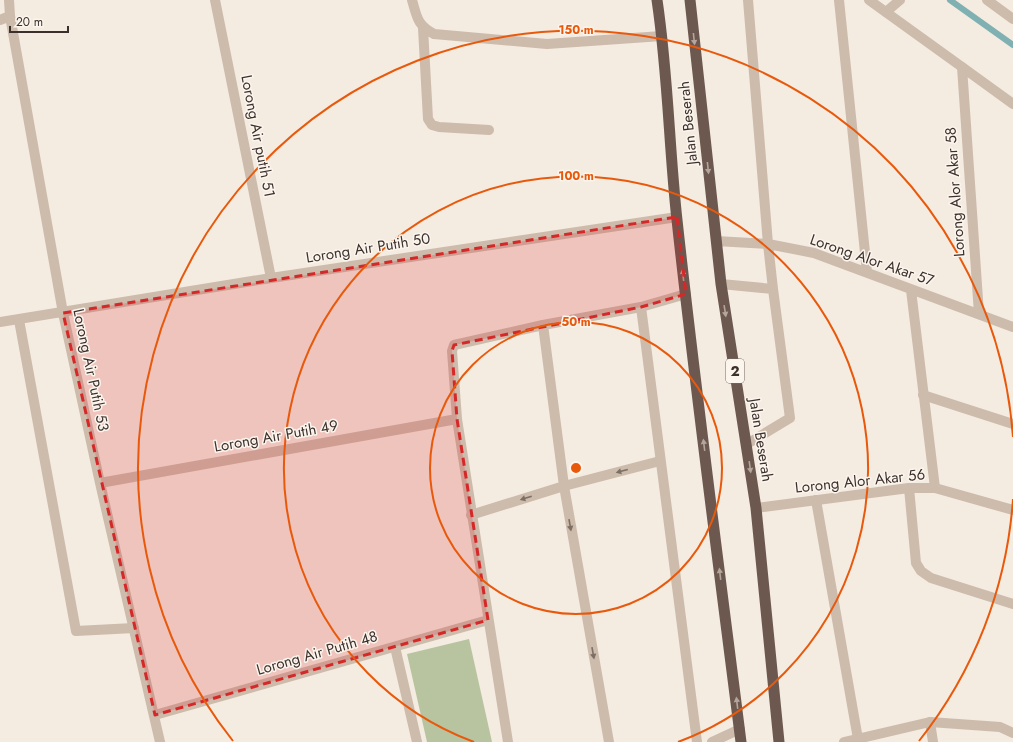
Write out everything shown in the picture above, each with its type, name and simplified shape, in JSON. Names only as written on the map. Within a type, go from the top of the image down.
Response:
[{"type":"highway","name":"Jalan Beserah","points":[[657,0],[662,36],[677,217],[741,742]]},
{"type":"highway","name":"Jalan Beserah","points":[[690,0],[721,284],[756,508],[779,742]]},
{"type":"street","name":"Lorong Air Putih 53","points":[[9,0],[10,16],[63,313],[100,483],[155,715],[160,742]]},
{"type":"street","name":"Lorong Air putih 51","points":[[215,0],[271,278]]},
{"type":"street","points":[[412,0],[418,20],[424,28],[434,34],[546,44],[662,36]]},
{"type":"street","points":[[747,444],[790,418],[768,244],[748,0]]},
{"type":"street","points":[[839,0],[867,272]]},
{"type":"street","points":[[869,0],[1013,104]]},
{"type":"street","points":[[886,12],[900,0]]},
{"type":"street","points":[[987,0],[1013,19]]},
{"type":"street","points":[[0,20],[10,16]]},
{"type":"street","points":[[424,28],[428,119],[432,125],[489,130]]},
{"type":"street","name":"Lorong Alor Akar 58","points":[[962,67],[979,314]]},
{"type":"street","name":"Lorong Air Putih 50","points":[[0,322],[63,313],[271,278],[677,217]]},
{"type":"street","name":"Lorong Alor Akar 57","points":[[716,241],[768,244],[814,253],[1013,327]]},
{"type":"street","points":[[721,284],[773,289]]},
{"type":"street","points":[[911,290],[935,488]]},
{"type":"street","points":[[508,742],[457,419],[452,351],[454,345],[544,325],[641,307],[686,294]]},
{"type":"street","points":[[641,307],[697,742]]},
{"type":"street","points":[[19,320],[76,631],[134,628]]},
{"type":"street","points":[[544,325],[564,486],[609,742]]},
{"type":"street","points":[[923,396],[1013,424]]},
{"type":"street","name":"Lorong Air Putih 49","points":[[100,483],[457,419]]},
{"type":"street","points":[[471,514],[564,486],[660,461]]},
{"type":"street","points":[[909,488],[916,562],[921,571],[931,578],[1013,604]]},
{"type":"street","name":"Lorong Alor Akar 56","points":[[756,508],[909,488],[935,488],[1013,510]]},
{"type":"street","points":[[816,500],[858,739]]},
{"type":"street","name":"Lorong Air Putih 48","points":[[155,715],[488,620]]},
{"type":"street","points":[[395,647],[417,742]]},
{"type":"street","points":[[930,722],[933,742]]},
{"type":"street","points":[[844,742],[930,722],[1000,726],[1013,733]]},
{"type":"street","points":[[712,742],[740,729]]},
{"type":"highlighted area","points":[[677,217],[686,294],[641,307],[454,345],[452,351],[457,419],[488,620],[155,715],[63,313]]},
{"type":"green space","points":[[469,639],[492,742],[427,742],[407,654]]},
{"type":"waterway","points":[[950,0],[1013,45]]}]
